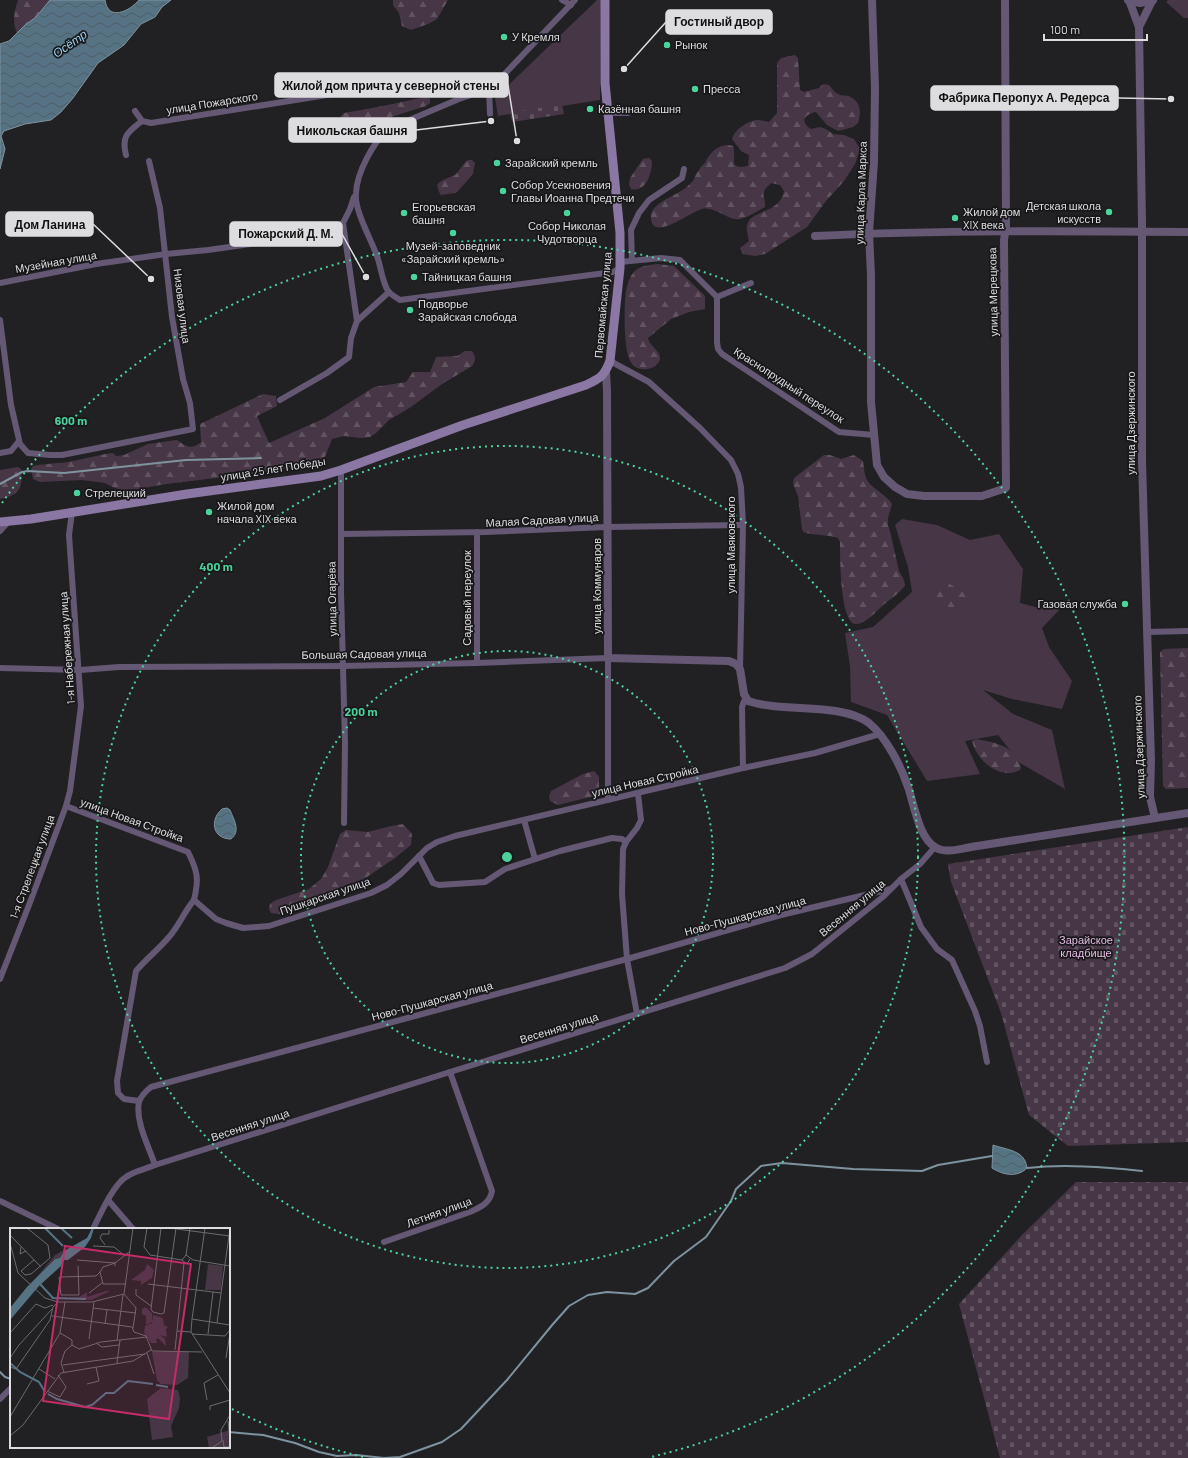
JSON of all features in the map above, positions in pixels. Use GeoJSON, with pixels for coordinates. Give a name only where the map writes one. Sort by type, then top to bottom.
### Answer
{"type":"FeatureCollection","features":[{"type":"Feature","properties":{"kind":"main road","name":"Первомайская улица"},"geometry":{"type":"LineString","coordinates":[[605,0],[605,75],[607,113],[619,212],[620,265],[610,361],[606,372]]}},
{"type":"Feature","properties":{"kind":"main road","name":"улица 25 лет Победы"},"geometry":{"type":"LineString","coordinates":[[4,522],[180,495],[321,476],[463,425],[586,385],[600,379],[606,372]]}},
{"type":"Feature","properties":{"kind":"street"},"geometry":{"type":"LineString","coordinates":[[562,0],[573,2]]}},
{"type":"Feature","properties":{"kind":"street","name":"улица Карла Маркса"},"geometry":{"type":"LineString","coordinates":[[872,0],[875,125],[869,233],[871,275],[871,402],[874,435]]}},
{"type":"Feature","properties":{"kind":"street","name":"улица Мерецкова"},"geometry":{"type":"LineString","coordinates":[[874,435],[877,465],[884,477],[895,487],[907,494],[924,496],[982,496],[1006,488],[1004,240],[1005,0]]}},
{"type":"Feature","properties":{"kind":"street"},"geometry":{"type":"LineString","coordinates":[[1129,0],[1140,3],[1152,1]]}},
{"type":"Feature","properties":{"kind":"street","name":"улица Дзержинского"},"geometry":{"type":"LineString","coordinates":[[1129,0],[1139,27],[1142,232],[1142,461],[1151,760],[1150,797],[1155,818]]}},
{"type":"Feature","properties":{"kind":"street","name":"улица Дзержинского"},"geometry":{"type":"LineString","coordinates":[[1139,27],[1152,1]]}},
{"type":"Feature","properties":{"kind":"street"},"geometry":{"type":"LineString","coordinates":[[280,400],[327,373],[349,357],[351,338],[357,321],[343,223],[350,209],[368,155],[380,136],[388,129],[459,99],[488,89],[496,83],[573,2]]}},
{"type":"Feature","properties":{"kind":"street"},"geometry":{"type":"LineString","coordinates":[[488,89],[490,114]]}},
{"type":"Feature","properties":{"kind":"street","name":"улица Пожарского"},"geometry":{"type":"LineString","coordinates":[[142,121],[151,123],[333,94],[372,92],[448,94],[488,89]]}},
{"type":"Feature","properties":{"kind":"street"},"geometry":{"type":"LineString","coordinates":[[126,155],[124,140],[128,133],[142,121],[135,111]]}},
{"type":"Feature","properties":{"kind":"street"},"geometry":{"type":"LineString","coordinates":[[607,113],[628,113]]}},
{"type":"Feature","properties":{"kind":"street","name":"Низовая улица"},"geometry":{"type":"LineString","coordinates":[[20,443],[28,453],[62,455],[193,429],[190,404],[183,378],[172,317],[160,208],[149,161]]}},
{"type":"Feature","properties":{"kind":"street"},"geometry":{"type":"LineString","coordinates":[[632,260],[631,230],[639,213],[649,200],[682,178],[684,169]]}},
{"type":"Feature","properties":{"kind":"street"},"geometry":{"type":"LineString","coordinates":[[356,192],[356,204],[359,214],[370,237],[389,292],[400,300],[613,272],[620,265],[632,260],[661,258],[680,260],[716,296],[751,283]]}},
{"type":"Feature","properties":{"kind":"street","name":"Музейная улица"},"geometry":{"type":"LineString","coordinates":[[0,283],[96,264],[301,237],[329,231],[343,223]]}},
{"type":"Feature","properties":{"kind":"street"},"geometry":{"type":"LineString","coordinates":[[814,236],[869,233],[1005,231],[1188,232]]}},
{"type":"Feature","properties":{"kind":"street"},"geometry":{"type":"LineString","coordinates":[[357,321],[389,292]]}},
{"type":"Feature","properties":{"kind":"street","name":"Краснопрудный переулок"},"geometry":{"type":"LineString","coordinates":[[716,296],[717,342],[718,349],[722,354],[838,432],[874,435]]}},
{"type":"Feature","properties":{"kind":"street"},"geometry":{"type":"LineString","coordinates":[[0,320],[11,406],[20,443],[11,451],[0,453]]}},
{"type":"Feature","properties":{"kind":"street","name":"улица Маяковского"},"geometry":{"type":"LineString","coordinates":[[610,361],[649,382],[700,428],[731,460],[738,474],[741,487],[743,525],[740,669]]}},
{"type":"Feature","properties":{"kind":"street","name":"улица Коммунаров"},"geometry":{"type":"LineString","coordinates":[[606,372],[608,800]]}},
{"type":"Feature","properties":{"kind":"street","name":"улица Огарёва"},"geometry":{"type":"LineString","coordinates":[[341,470],[341,592],[345,743],[344,823]]}},
{"type":"Feature","properties":{"kind":"street","name":"1-я Набережная улица"},"geometry":{"type":"LineString","coordinates":[[66,806],[70,791],[82,706],[69,535],[72,512]]}},
{"type":"Feature","properties":{"kind":"street"},"geometry":{"type":"LineString","coordinates":[[0,531],[4,522]]}},
{"type":"Feature","properties":{"kind":"street","name":"Малая Садовая улица"},"geometry":{"type":"LineString","coordinates":[[342,534],[743,525]]}},
{"type":"Feature","properties":{"kind":"street","name":"Садовый переулок"},"geometry":{"type":"LineString","coordinates":[[477,532],[477,663]]}},
{"type":"Feature","properties":{"kind":"street"},"geometry":{"type":"LineString","coordinates":[[1147,632],[1188,631]]}},
{"type":"Feature","properties":{"kind":"street","name":"Большая Садовая улица"},"geometry":{"type":"LineString","coordinates":[[0,668],[80,670],[120,667],[343,666],[608,658],[729,661],[736,664],[740,669]]}},
{"type":"Feature","properties":{"kind":"street"},"geometry":{"type":"LineString","coordinates":[[740,669],[744,694],[748,701]]}},
{"type":"Feature","properties":{"kind":"street"},"geometry":{"type":"LineString","coordinates":[[744,768],[742,707],[744,701],[748,701],[777,707],[847,712],[863,719],[880,734],[895,758],[902,772],[928,841],[935,848],[942,850],[1188,814]]}},
{"type":"Feature","properties":{"kind":"street","name":"улица Новая Стройка"},"geometry":{"type":"LineString","coordinates":[[419,856],[427,848],[437,842],[456,836],[744,768],[815,753],[880,734]]}},
{"type":"Feature","properties":{"kind":"street"},"geometry":{"type":"LineString","coordinates":[[637,1014],[627,959],[622,894],[623,849],[640,820],[638,794]]}},
{"type":"Feature","properties":{"kind":"street","name":"улица Новая Стройка"},"geometry":{"type":"LineString","coordinates":[[66,806],[188,852],[196,867],[198,878],[194,900]]}},
{"type":"Feature","properties":{"kind":"street","name":"1-я Стрелецкая улица"},"geometry":{"type":"LineString","coordinates":[[0,979],[30,905],[66,806]]}},
{"type":"Feature","properties":{"kind":"street"},"geometry":{"type":"LineString","coordinates":[[524,820],[535,859]]}},
{"type":"Feature","properties":{"kind":"street"},"geometry":{"type":"LineString","coordinates":[[419,856],[433,883],[485,882],[505,869],[535,859],[612,838],[622,838],[626,842]]}},
{"type":"Feature","properties":{"kind":"street","name":"Весенняя улица"},"geometry":{"type":"LineString","coordinates":[[155,1165],[785,968],[812,954],[891,889],[920,864],[935,848]]}},
{"type":"Feature","properties":{"kind":"street","name":"Пушкарская улица"},"geometry":{"type":"LineString","coordinates":[[194,900],[216,918],[226,923],[243,928],[269,926],[371,893],[387,885],[401,874],[419,856]]}},
{"type":"Feature","properties":{"kind":"street"},"geometry":{"type":"LineString","coordinates":[[901,879],[922,927],[937,949],[952,960],[975,1011],[980,1026],[987,1062]]}},
{"type":"Feature","properties":{"kind":"street","name":"Ново-Пушкарская улица"},"geometry":{"type":"LineString","coordinates":[[139,1102],[142,1095],[151,1087],[627,959],[781,915],[891,889]]}},
{"type":"Feature","properties":{"kind":"street"},"geometry":{"type":"LineString","coordinates":[[94,1228],[108,1200],[119,1184],[126,1177],[155,1165],[139,1120],[139,1102],[124,1099],[118,1093],[117,1081],[136,972],[143,962],[169,937],[186,909],[194,900]]}},
{"type":"Feature","properties":{"kind":"street","name":"Летняя улица"},"geometry":{"type":"LineString","coordinates":[[384,1242],[470,1212],[483,1206],[491,1197],[492,1191],[450,1072]]}},
{"type":"Feature","properties":{"kind":"street"},"geometry":{"type":"LineString","coordinates":[[108,1200],[132,1228]]}},
{"type":"Feature","properties":{"kind":"street"},"geometry":{"type":"LineString","coordinates":[[0,1201],[56,1228]]}},
{"type":"Feature","properties":{"kind":"street"},"geometry":{"type":"LineString","coordinates":[[0,1398],[10,1389]]}},
{"type":"Feature","properties":{"kind":"green space"},"geometry":{"type":"Polygon","coordinates":[[[18,0],[50,0],[36,17],[17,33],[14,24],[14,16],[18,0]]]}},
{"type":"Feature","properties":{"kind":"green space"},"geometry":{"type":"Polygon","coordinates":[[[393,0],[448,0],[437,19],[411,30],[402,26],[399,13],[393,5],[393,0]]]}},
{"type":"Feature","properties":{"kind":"green space"},"geometry":{"type":"Polygon","coordinates":[[[597,0],[601,0],[600,100],[498,116],[495,98],[597,0]]]}},
{"type":"Feature","properties":{"kind":"green space"},"geometry":{"type":"Polygon","coordinates":[[[1168,0],[1188,0],[1188,18],[1184,18],[1166,2],[1168,0]]]}},
{"type":"Feature","properties":{"kind":"green space"},"geometry":{"type":"Polygon","coordinates":[[[795,55],[798,58],[800,90],[804,92],[819,88],[823,84],[829,85],[838,94],[848,96],[855,100],[860,110],[858,123],[853,127],[838,131],[827,125],[816,112],[806,116],[804,121],[805,124],[811,129],[820,127],[833,134],[844,135],[854,139],[859,147],[855,164],[844,181],[826,201],[807,227],[765,254],[755,256],[743,254],[740,248],[749,241],[747,225],[750,220],[754,216],[777,204],[781,199],[784,191],[780,185],[771,183],[764,192],[765,207],[743,218],[735,219],[712,210],[702,209],[664,227],[654,226],[651,213],[654,209],[663,201],[680,192],[690,184],[700,168],[716,149],[724,145],[733,146],[734,164],[739,167],[748,166],[749,155],[741,151],[732,139],[733,136],[741,127],[748,123],[756,120],[769,122],[777,113],[777,63],[781,58],[795,55]]]}},
{"type":"Feature","properties":{"kind":"green space"},"geometry":{"type":"Polygon","coordinates":[[[425,97],[430,98],[430,103],[426,106],[388,118],[359,138],[352,139],[347,135],[340,117],[344,113],[425,97]]]}},
{"type":"Feature","properties":{"kind":"green space"},"geometry":{"type":"Polygon","coordinates":[[[562,104],[564,114],[512,122],[510,113],[562,104]]]}},
{"type":"Feature","properties":{"kind":"green space"},"geometry":{"type":"Polygon","coordinates":[[[649,158],[652,161],[652,166],[647,181],[641,188],[631,189],[629,185],[630,178],[643,159],[649,158]]]}},
{"type":"Feature","properties":{"kind":"green space"},"geometry":{"type":"Polygon","coordinates":[[[468,160],[472,160],[475,163],[473,174],[455,193],[441,195],[437,185],[443,180],[455,175],[468,160]]]}},
{"type":"Feature","properties":{"kind":"green space"},"geometry":{"type":"Polygon","coordinates":[[[658,264],[674,266],[705,296],[705,309],[689,312],[671,319],[648,338],[650,344],[659,353],[660,359],[655,366],[643,369],[635,367],[632,364],[627,350],[625,317],[626,291],[630,278],[637,269],[643,266],[658,264]]]}},
{"type":"Feature","properties":{"kind":"green space"},"geometry":{"type":"Polygon","coordinates":[[[465,351],[472,351],[474,355],[475,360],[472,366],[442,384],[411,407],[389,420],[370,437],[360,438],[344,436],[332,439],[325,457],[316,462],[266,472],[166,484],[127,491],[115,488],[105,483],[82,480],[40,482],[33,479],[31,469],[33,466],[68,462],[113,453],[116,456],[124,455],[148,444],[177,440],[186,446],[192,447],[201,442],[200,424],[263,394],[276,396],[277,406],[257,416],[269,443],[325,418],[374,387],[406,382],[413,372],[430,372],[436,357],[457,356],[465,351]]]}},
{"type":"Feature","properties":{"kind":"green space"},"geometry":{"type":"Polygon","coordinates":[[[824,455],[830,455],[841,459],[854,455],[863,461],[867,480],[892,504],[888,518],[888,525],[899,571],[905,585],[871,617],[858,624],[855,624],[850,620],[846,612],[842,587],[840,542],[838,538],[803,532],[802,529],[798,496],[793,484],[794,478],[824,455]]]}},
{"type":"Feature","properties":{"kind":"green space"},"geometry":{"type":"Polygon","coordinates":[[[18,467],[21,469],[21,482],[18,490],[12,495],[0,499],[0,470],[18,467]]]}},
{"type":"Feature","properties":{"kind":"green space"},"geometry":{"type":"Polygon","coordinates":[[[902,519],[937,525],[970,540],[999,534],[1023,569],[1020,603],[1039,608],[1062,607],[1042,628],[1049,647],[1072,681],[1062,709],[1012,699],[983,690],[1013,714],[1052,730],[1065,789],[1020,763],[998,735],[965,741],[980,774],[927,781],[887,715],[851,702],[850,666],[845,633],[873,627],[912,592],[908,567],[895,525],[902,519]]]}},
{"type":"Feature","properties":{"kind":"green space"},"geometry":{"type":"Polygon","coordinates":[[[937,580],[943,580],[965,593],[970,602],[967,608],[958,611],[943,609],[935,599],[933,592],[933,588],[937,580]]]}},
{"type":"Feature","properties":{"kind":"green space"},"geometry":{"type":"Polygon","coordinates":[[[1188,648],[1188,788],[1166,789],[1163,786],[1160,652],[1164,649],[1188,648]]]}},
{"type":"Feature","properties":{"kind":"green space"},"geometry":{"type":"Polygon","coordinates":[[[976,739],[998,744],[1010,750],[1015,755],[1021,769],[1005,773],[990,767],[984,762],[974,748],[972,741],[976,739]]]}},
{"type":"Feature","properties":{"kind":"green space"},"geometry":{"type":"Polygon","coordinates":[[[594,771],[599,777],[599,790],[594,796],[558,805],[550,801],[549,796],[551,791],[583,774],[594,771]]]}},
{"type":"Feature","properties":{"kind":"green space"},"geometry":{"type":"Polygon","coordinates":[[[403,824],[412,834],[411,845],[395,858],[355,885],[279,914],[271,913],[269,909],[270,904],[276,900],[309,889],[321,879],[328,867],[340,834],[346,830],[368,832],[403,824]]]}},
{"type":"Feature","properties":{"kind":"green space","name":"Зарайское кладбище"},"geometry":{"type":"Polygon","coordinates":[[[1188,827],[1188,1142],[1068,1146],[1029,1115],[1001,1013],[951,882],[948,864],[1188,827]]]}},
{"type":"Feature","properties":{"kind":"green space"},"geometry":{"type":"Polygon","coordinates":[[[1076,1182],[1188,1182],[1188,1458],[1000,1458],[959,1304],[1022,1235],[1076,1182]]]}},
{"type":"Feature","properties":{"kind":"water","name":"Осётр"},"geometry":{"type":"Polygon","coordinates":[[[50,0],[105,0],[110,11],[115,13],[125,11],[139,0],[171,0],[162,7],[155,17],[141,24],[124,45],[98,63],[73,98],[61,112],[51,120],[25,124],[4,131],[1,136],[5,149],[0,169],[0,44],[9,41],[25,25],[36,17],[50,0]]]}},
{"type":"Feature","properties":{"kind":"water"},"geometry":{"type":"Polygon","coordinates":[[[227,808],[230,810],[236,825],[236,832],[231,839],[226,839],[219,835],[214,826],[218,814],[222,809],[227,808]]]}},
{"type":"Feature","properties":{"kind":"water"},"geometry":{"type":"Polygon","coordinates":[[[993,1145],[1019,1154],[1026,1162],[1027,1168],[1019,1173],[1005,1174],[992,1168],[993,1145]]]}},
{"type":"Feature","properties":{"kind":"waterway"},"geometry":{"type":"LineString","coordinates":[[0,484],[22,472],[28,471],[64,473],[186,460],[261,458]]}},
{"type":"Feature","properties":{"kind":"waterway"},"geometry":{"type":"LineString","coordinates":[[230,1432],[263,1435],[337,1456],[356,1455],[384,1458],[400,1457],[442,1442],[461,1429],[507,1380],[569,1306],[588,1295],[607,1292],[635,1294],[648,1288],[674,1261],[706,1237],[731,1201],[736,1189],[761,1166],[782,1163],[853,1169],[922,1171],[938,1165],[992,1156]]}},
{"type":"Feature","properties":{"kind":"waterway"},"geometry":{"type":"LineString","coordinates":[[1027,1168],[1084,1166],[1142,1171]]}},
{"type":"Feature","properties":{"kind":"waterway"},"geometry":{"type":"LineString","coordinates":[[0,1372],[5,1377],[10,1379]]}},
{"type":"Feature","properties":{"kind":"place","name":"У Кремля"},"geometry":{"type":"Point","coordinates":[504,37]}},
{"type":"Feature","properties":{"kind":"place","name":"Рынок"},"geometry":{"type":"Point","coordinates":[667,45]}},
{"type":"Feature","properties":{"kind":"place","name":"Гостиный двор"},"geometry":{"type":"Point","coordinates":[624,69]}},
{"type":"Feature","properties":{"kind":"place","name":"Пресса"},"geometry":{"type":"Point","coordinates":[695,89]}},
{"type":"Feature","properties":{"kind":"place","name":"Фабрика Перопух А. Редерса"},"geometry":{"type":"Point","coordinates":[1171,99]}},
{"type":"Feature","properties":{"kind":"place","name":"Казённая башня"},"geometry":{"type":"Point","coordinates":[590,109]}},
{"type":"Feature","properties":{"kind":"place","name":"Никольская башня"},"geometry":{"type":"Point","coordinates":[491,121]}},
{"type":"Feature","properties":{"kind":"place","name":"Жилой дом причта у северной стены"},"geometry":{"type":"Point","coordinates":[517,141]}},
{"type":"Feature","properties":{"kind":"place","name":"Зарайский кремль"},"geometry":{"type":"Point","coordinates":[497,163]}},
{"type":"Feature","properties":{"kind":"place","name":"Собор Усекновения Главы Иоанна Предтечи"},"geometry":{"type":"Point","coordinates":[503,191]}},
{"type":"Feature","properties":{"kind":"place","name":"Детская школа искусств"},"geometry":{"type":"Point","coordinates":[1109,212]}},
{"type":"Feature","properties":{"kind":"place","name":"Егорьевская башня"},"geometry":{"type":"Point","coordinates":[404,213]}},
{"type":"Feature","properties":{"kind":"place","name":"Собор Николая Чудотворца"},"geometry":{"type":"Point","coordinates":[567,213]}},
{"type":"Feature","properties":{"kind":"place","name":"Жилой дом XIX века"},"geometry":{"type":"Point","coordinates":[955,218]}},
{"type":"Feature","properties":{"kind":"place","name":"Музей-заповедник «Зарайский кремль»"},"geometry":{"type":"Point","coordinates":[453,233]}},
{"type":"Feature","properties":{"kind":"place","name":"Пожарский Д. М."},"geometry":{"type":"Point","coordinates":[366,277]}},
{"type":"Feature","properties":{"kind":"place","name":"Тайницкая башня"},"geometry":{"type":"Point","coordinates":[414,277]}},
{"type":"Feature","properties":{"kind":"place","name":"Дом Ланина"},"geometry":{"type":"Point","coordinates":[151,279]}},
{"type":"Feature","properties":{"kind":"place","name":"Подворье Зарайская слобода"},"geometry":{"type":"Point","coordinates":[410,310]}},
{"type":"Feature","properties":{"kind":"place","name":"Стрелецкий"},"geometry":{"type":"Point","coordinates":[77,493]}},
{"type":"Feature","properties":{"kind":"place","name":"Жилой дом начала XIX века"},"geometry":{"type":"Point","coordinates":[209,512]}},
{"type":"Feature","properties":{"kind":"place","name":"Газовая служба"},"geometry":{"type":"Point","coordinates":[1125,604]}}]}
